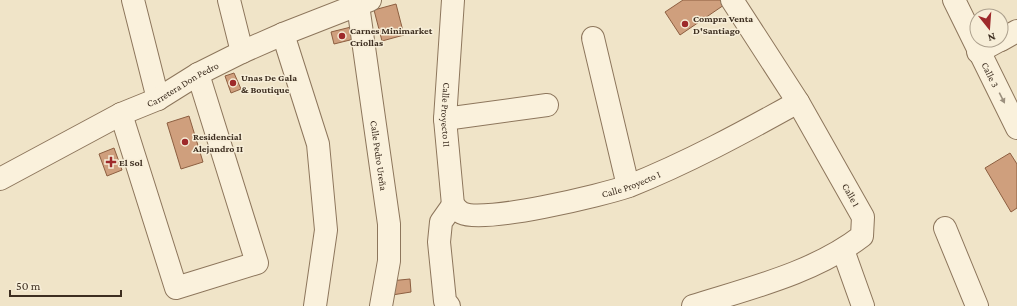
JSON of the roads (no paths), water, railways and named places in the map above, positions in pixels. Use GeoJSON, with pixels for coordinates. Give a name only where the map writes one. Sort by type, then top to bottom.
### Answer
{"type":"FeatureCollection","features":[{"type":"Feature","properties":{"kind":"street"},"geometry":{"type":"LineString","coordinates":[[133,0],[158,99]]}},
{"type":"Feature","properties":{"kind":"street"},"geometry":{"type":"LineString","coordinates":[[229,0],[242,52]]}},
{"type":"Feature","properties":{"kind":"street","name":"Calle Proyecto II"},"geometry":{"type":"LineString","coordinates":[[452,0],[445,120],[452,205]]}},
{"type":"Feature","properties":{"kind":"street","name":"Calle 1"},"geometry":{"type":"LineString","coordinates":[[693,306],[811,266],[844,250],[862,236],[863,217],[798,102],[732,0]]}},
{"type":"Feature","properties":{"kind":"street","name":"Calle 3"},"geometry":{"type":"LineString","coordinates":[[954,0],[978,52],[1017,128]]}},
{"type":"Feature","properties":{"kind":"street","name":"Carretera Don Pedro"},"geometry":{"type":"LineString","coordinates":[[0,179],[121,114],[158,99],[198,74],[242,52],[283,34],[364,3]]}},
{"type":"Feature","properties":{"kind":"street","name":"Calle Pedro Ureña"},"geometry":{"type":"LineString","coordinates":[[364,3],[389,224],[389,261],[381,306]]}},
{"type":"Feature","properties":{"kind":"street"},"geometry":{"type":"LineString","coordinates":[[283,34],[318,144],[326,230],[315,306]]}},
{"type":"Feature","properties":{"kind":"street"},"geometry":{"type":"LineString","coordinates":[[593,38],[628,186]]}},
{"type":"Feature","properties":{"kind":"street"},"geometry":{"type":"LineString","coordinates":[[978,52],[986,48]]}},
{"type":"Feature","properties":{"kind":"street"},"geometry":{"type":"LineString","coordinates":[[121,114],[176,288],[257,263],[198,74]]}},
{"type":"Feature","properties":{"kind":"street","name":"Calle Proyecto I"},"geometry":{"type":"LineString","coordinates":[[452,205],[462,213],[476,216],[522,212],[628,186],[730,140],[798,102]]}},
{"type":"Feature","properties":{"kind":"street"},"geometry":{"type":"LineString","coordinates":[[445,120],[547,105]]}},
{"type":"Feature","properties":{"kind":"street"},"geometry":{"type":"LineString","coordinates":[[449,306],[445,301],[439,242],[441,222],[452,205]]}},
{"type":"Feature","properties":{"kind":"street"},"geometry":{"type":"LineString","coordinates":[[944,228],[977,306]]}},
{"type":"Feature","properties":{"kind":"street"},"geometry":{"type":"LineString","coordinates":[[844,250],[863,306]]}},
{"type":"Feature","properties":{"kind":"place","name":"Compra Venta D'Santiago"},"geometry":{"type":"Point","coordinates":[685,24]}},
{"type":"Feature","properties":{"kind":"place","name":"Carnes Minimarket Criollas"},"geometry":{"type":"Point","coordinates":[342,36]}},
{"type":"Feature","properties":{"kind":"place","name":"Unas De Gala & Boutique"},"geometry":{"type":"Point","coordinates":[233,83]}},
{"type":"Feature","properties":{"kind":"place","name":"Residencial Alejandro II"},"geometry":{"type":"Point","coordinates":[185,142]}},
{"type":"Feature","properties":{"kind":"place","name":"El Sol"},"geometry":{"type":"Point","coordinates":[111,162]}}]}
